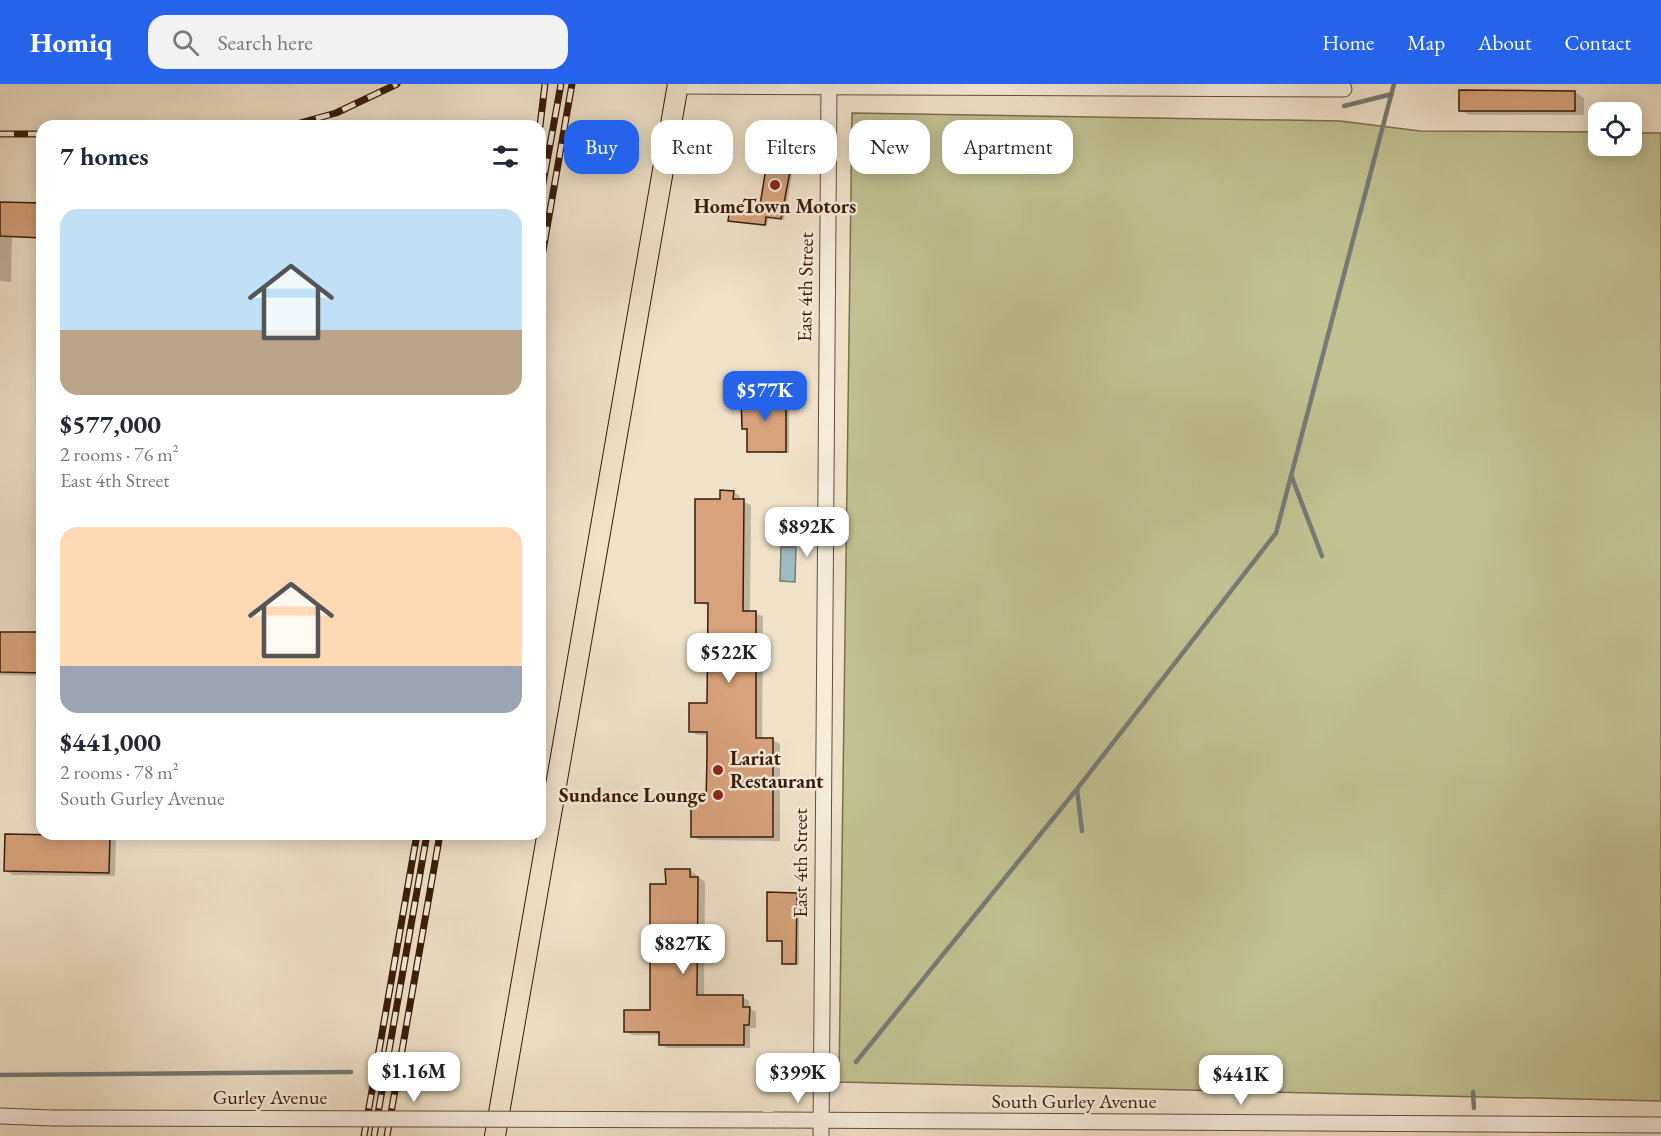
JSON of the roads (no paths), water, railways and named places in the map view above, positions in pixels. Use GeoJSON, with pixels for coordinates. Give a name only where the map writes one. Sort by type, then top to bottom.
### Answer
{"type":"FeatureCollection","features":[{"type":"Feature","properties":{"kind":"main road"},"geometry":{"type":"LineString","coordinates":[[495,1136],[678,85]]}},
{"type":"Feature","properties":{"kind":"street"},"geometry":{"type":"LineString","coordinates":[[678,85],[1344,89]]}},
{"type":"Feature","properties":{"kind":"street","name":"East 4th Street"},"geometry":{"type":"LineString","coordinates":[[820,1128],[829,87]]}},
{"type":"Feature","properties":{"kind":"street","name":"Gurley Avenue"},"geometry":{"type":"LineString","coordinates":[[0,1116],[775,1120]]}},
{"type":"Feature","properties":{"kind":"street","name":"South Gurley Avenue"},"geometry":{"type":"LineString","coordinates":[[775,1120],[820,1128],[1602,1130],[1661,1125]]}},
{"type":"Feature","properties":{"kind":"water"},"geometry":{"type":"Polygon","coordinates":[[[781,547],[796,547],[795,582],[780,581],[781,547]]]}},
{"type":"Feature","properties":{"kind":"waterway"},"geometry":{"type":"LineString","coordinates":[[856,1062],[1077,789],[1276,533],[1394,84]]}},
{"type":"Feature","properties":{"kind":"waterway"},"geometry":{"type":"LineString","coordinates":[[1344,106],[1392,94]]}},
{"type":"Feature","properties":{"kind":"waterway"},"geometry":{"type":"LineString","coordinates":[[1291,475],[1322,556]]}},
{"type":"Feature","properties":{"kind":"waterway"},"geometry":{"type":"LineString","coordinates":[[1077,789],[1082,831]]}},
{"type":"Feature","properties":{"kind":"waterway"},"geometry":{"type":"LineString","coordinates":[[0,1075],[351,1072]]}},
{"type":"Feature","properties":{"kind":"waterway"},"geometry":{"type":"LineString","coordinates":[[1473,1092],[1474,1108]]}},
{"type":"Feature","properties":{"kind":"railway"},"geometry":{"type":"LineString","coordinates":[[311,120],[336,113],[397,84]]}},
{"type":"Feature","properties":{"kind":"railway"},"geometry":{"type":"LineString","coordinates":[[541,120],[545,84]]}},
{"type":"Feature","properties":{"kind":"railway"},"geometry":{"type":"LineString","coordinates":[[546,167],[561,84]]}},
{"type":"Feature","properties":{"kind":"railway"},"geometry":{"type":"LineString","coordinates":[[546,234],[572,84]]}},
{"type":"Feature","properties":{"kind":"railway"},"geometry":{"type":"LineString","coordinates":[[0,134],[36,134]]}},
{"type":"Feature","properties":{"kind":"railway"},"geometry":{"type":"LineString","coordinates":[[364,1136],[416,840]]}},
{"type":"Feature","properties":{"kind":"railway"},"geometry":{"type":"LineString","coordinates":[[374,1136],[426,840]]}},
{"type":"Feature","properties":{"kind":"railway"},"geometry":{"type":"LineString","coordinates":[[387,1136],[439,840]]}},
{"type":"Feature","properties":{"kind":"place","name":"HomeTown Motors"},"geometry":{"type":"Point","coordinates":[775,185]}},
{"type":"Feature","properties":{"kind":"place","name":"Lariat Restaurant"},"geometry":{"type":"Point","coordinates":[718,770]}},
{"type":"Feature","properties":{"kind":"place","name":"Sundance Lounge"},"geometry":{"type":"Point","coordinates":[718,795]}}]}
